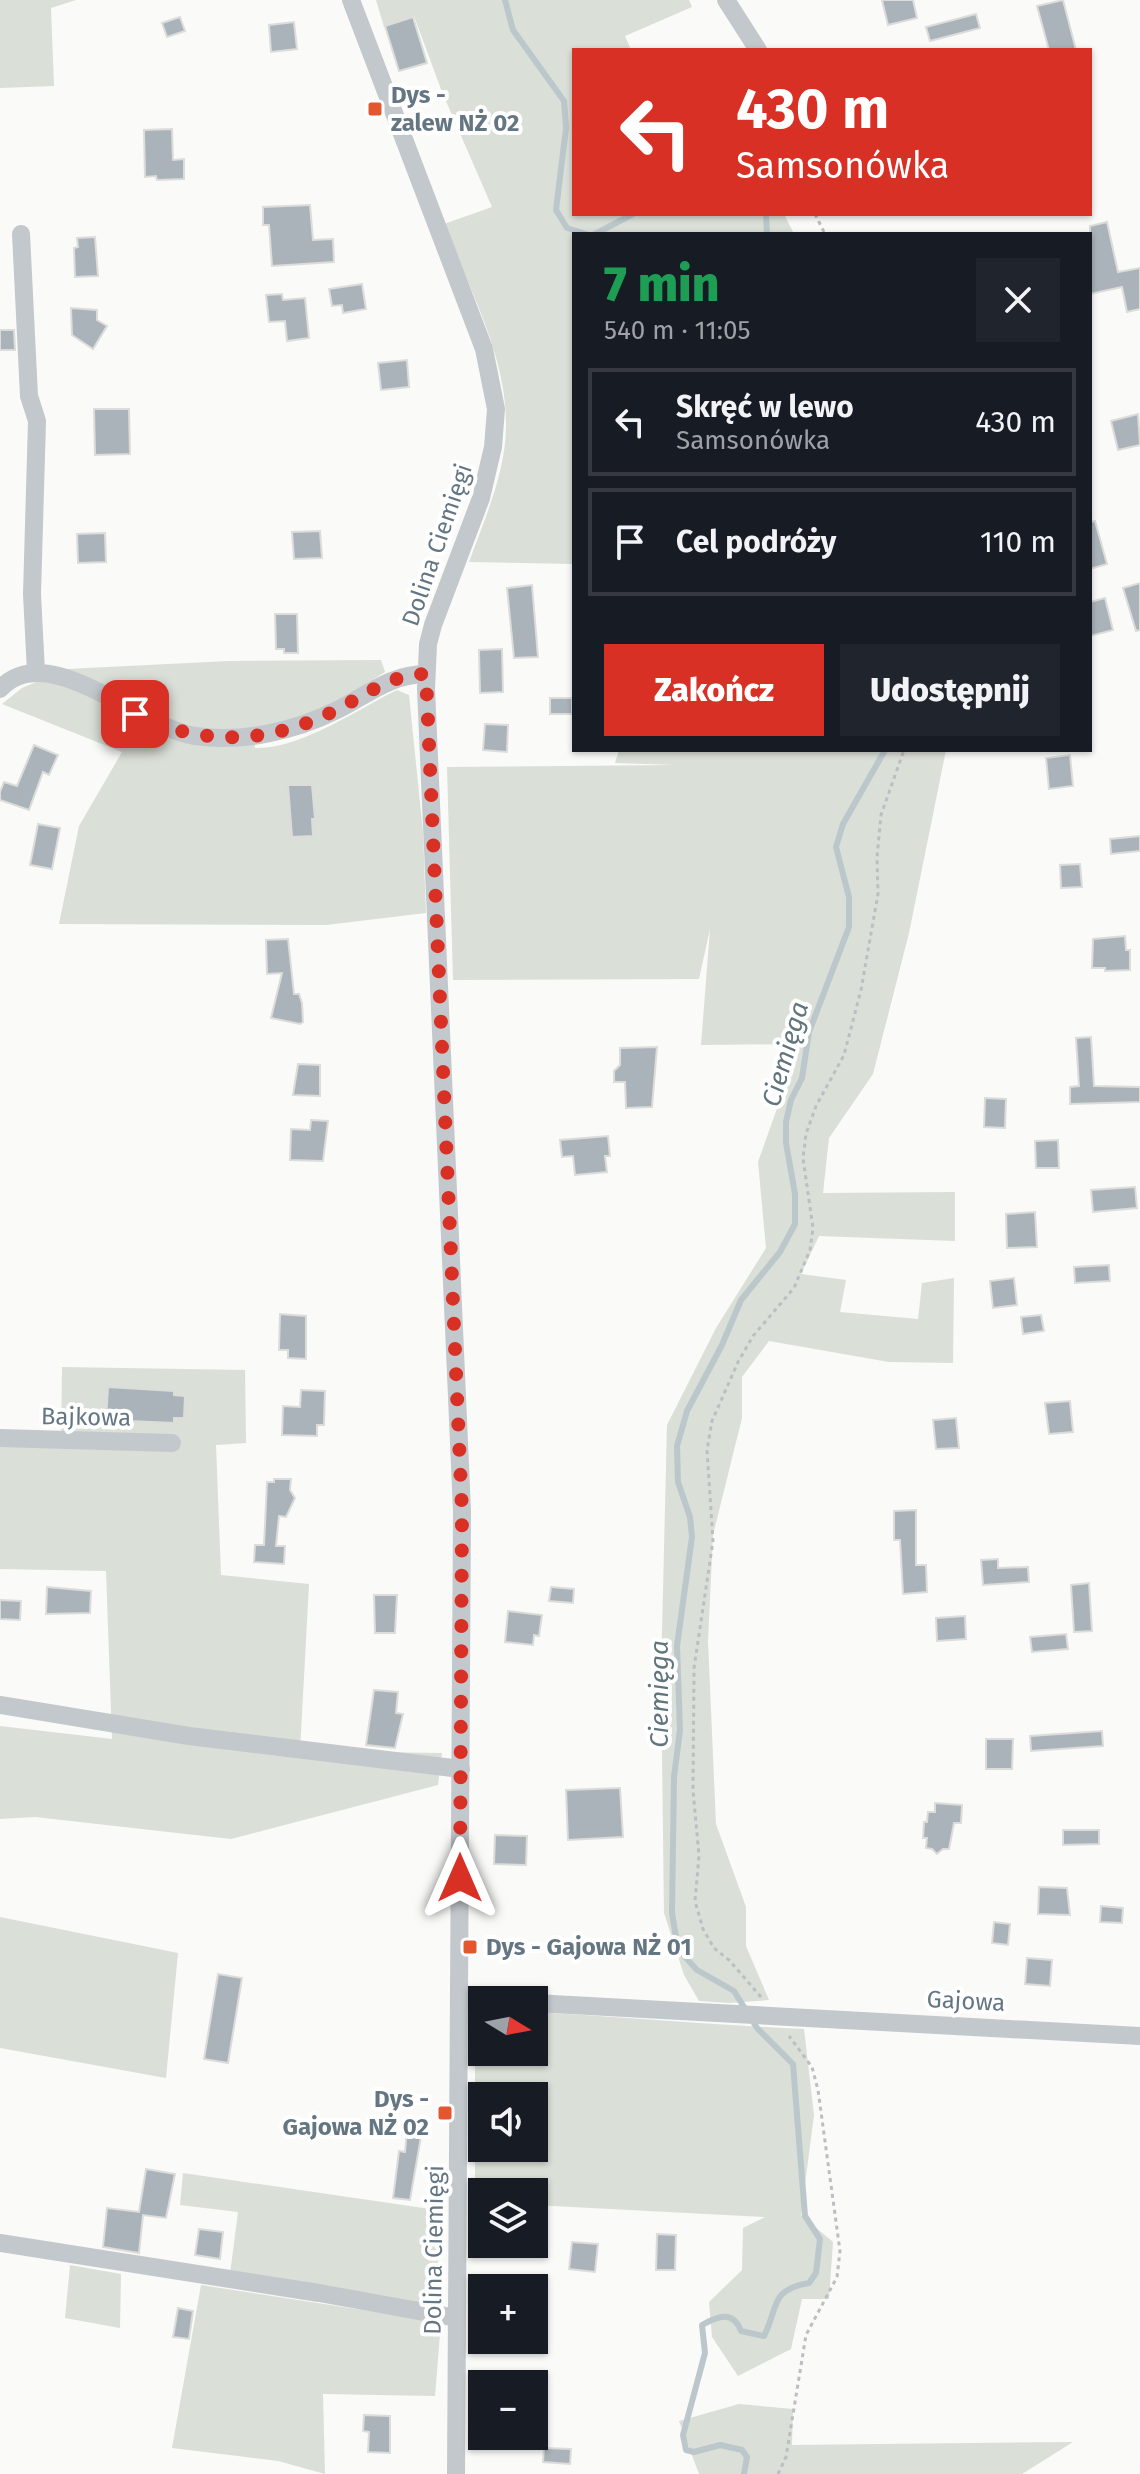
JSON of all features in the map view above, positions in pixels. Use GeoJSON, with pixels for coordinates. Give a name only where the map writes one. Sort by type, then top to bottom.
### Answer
{"type":"FeatureCollection","features":[{"type":"Feature","properties":{"kind":"street","name":"Dolina Ciemięgi"},"geometry":{"type":"LineString","coordinates":[[351,0],[484,349],[495,400],[495,434],[486,481],[433,625],[426,674],[462,1511],[459,2000],[453,2176],[457,2318],[456,2474]]}},
{"type":"Feature","properties":{"kind":"street"},"geometry":{"type":"LineString","coordinates":[[726,0],[757,48]]}},
{"type":"Feature","properties":{"kind":"street"},"geometry":{"type":"LineString","coordinates":[[21,234],[29,396],[37,421],[32,594],[36,672]]}},
{"type":"Feature","properties":{"kind":"street"},"geometry":{"type":"LineString","coordinates":[[0,689],[17,676],[36,672],[64,677],[160,725],[207,737],[288,729],[328,714],[397,677],[426,674]]}},
{"type":"Feature","properties":{"kind":"street","name":"Bajkowa"},"geometry":{"type":"LineString","coordinates":[[0,1438],[172,1443]]}},
{"type":"Feature","properties":{"kind":"street"},"geometry":{"type":"LineString","coordinates":[[0,1705],[189,1736],[461,1769]]}},
{"type":"Feature","properties":{"kind":"street"},"geometry":{"type":"LineString","coordinates":[[459,2000],[468,2000]]}},
{"type":"Feature","properties":{"kind":"street","name":"Gajowa"},"geometry":{"type":"LineString","coordinates":[[548,2004],[1140,2036]]}},
{"type":"Feature","properties":{"kind":"street"},"geometry":{"type":"LineString","coordinates":[[0,2243],[457,2318]]}},
{"type":"Feature","properties":{"kind":"path"},"geometry":{"type":"LineString","coordinates":[[763,2000],[729,1960],[714,1948],[703,1929],[695,1901],[699,1856],[693,1790],[694,1668],[713,1541],[707,1450],[712,1421],[734,1370],[753,1336],[794,1288],[810,1250],[813,1228],[803,1158],[806,1134],[816,1106],[844,1055],[861,990],[878,894],[881,815],[903,752]]}},
{"type":"Feature","properties":{"kind":"path"},"geometry":{"type":"LineString","coordinates":[[778,2474],[786,2457],[806,2335],[837,2277],[840,2251],[818,2090],[812,2067],[789,2037]]}},
{"type":"Feature","properties":{"kind":"shaded area"},"geometry":{"type":"Polygon","coordinates":[[[0,0],[76,0],[51,8],[54,86],[0,88],[0,0]]]}},
{"type":"Feature","properties":{"kind":"shaded area"},"geometry":{"type":"Polygon","coordinates":[[[376,0],[689,0],[692,7],[625,36],[630,48],[572,48],[572,216],[785,216],[793,232],[572,232],[572,564],[469,562],[494,495],[502,460],[505,399],[484,322],[444,224],[492,207],[442,92],[414,16],[384,27],[376,0]]]}},
{"type":"Feature","properties":{"kind":"shaded area"},"geometry":{"type":"Polygon","coordinates":[[[381,660],[385,672],[339,700],[289,721],[254,727],[255,748],[272,747],[309,736],[397,690],[409,695],[423,832],[426,913],[326,925],[59,924],[79,826],[122,752],[2,704],[22,688],[67,669],[229,661],[381,660]]]}},
{"type":"Feature","properties":{"kind":"shaded area"},"geometry":{"type":"Polygon","coordinates":[[[618,752],[946,752],[909,933],[873,1074],[829,1138],[823,1193],[955,1192],[955,1241],[819,1236],[801,1274],[846,1280],[840,1312],[918,1319],[922,1283],[954,1278],[953,1363],[889,1362],[769,1341],[742,1377],[742,1418],[713,1535],[708,1641],[716,1824],[746,1907],[746,1946],[769,2000],[729,2003],[699,2001],[684,1975],[664,1913],[661,1674],[667,1425],[716,1328],[766,1248],[758,1162],[800,1044],[701,1045],[710,929],[699,979],[453,980],[447,767],[676,765],[615,763],[618,752]]]}},
{"type":"Feature","properties":{"kind":"shaded area"},"geometry":{"type":"Polygon","coordinates":[[[62,1367],[245,1370],[246,1443],[216,1445],[221,1575],[309,1584],[300,1751],[442,1753],[438,1785],[231,1839],[35,1817],[0,1819],[0,1726],[112,1739],[106,1571],[0,1569],[0,1444],[61,1445],[62,1367]]]}},
{"type":"Feature","properties":{"kind":"shaded area"},"geometry":{"type":"Polygon","coordinates":[[[0,1917],[178,1953],[166,2078],[0,2048],[0,1917]]]}},
{"type":"Feature","properties":{"kind":"shaded area"},"geometry":{"type":"Polygon","coordinates":[[[548,2013],[804,2029],[814,2115],[801,2215],[833,2242],[829,2299],[802,2299],[791,2349],[738,2376],[712,2337],[709,2302],[742,2270],[743,2228],[765,2217],[548,2206],[548,2178],[475,2178],[475,2162],[548,2162],[548,2082],[475,2082],[475,2066],[548,2066],[548,2013]]]}},
{"type":"Feature","properties":{"kind":"shaded area"},"geometry":{"type":"Polygon","coordinates":[[[183,2173],[437,2210],[439,2307],[230,2274],[238,2212],[180,2205],[183,2173]]]}},
{"type":"Feature","properties":{"kind":"shaded area"},"geometry":{"type":"Polygon","coordinates":[[[70,2265],[121,2274],[120,2328],[65,2318],[70,2265]]]}},
{"type":"Feature","properties":{"kind":"shaded area"},"geometry":{"type":"Polygon","coordinates":[[[201,2285],[441,2322],[435,2396],[323,2394],[325,2474],[278,2461],[172,2448],[201,2285]]]}},
{"type":"Feature","properties":{"kind":"shaded area"},"geometry":{"type":"Polygon","coordinates":[[[739,2404],[793,2409],[792,2445],[1073,2442],[1022,2474],[699,2474],[679,2421],[739,2404]]]}},
{"type":"Feature","properties":{"kind":"building"},"geometry":{"type":"Polygon","coordinates":[[[882,0],[913,0],[917,18],[888,25],[882,0]]]}},
{"type":"Feature","properties":{"kind":"building"},"geometry":{"type":"Polygon","coordinates":[[[1063,0],[1075,48],[1048,48],[1037,6],[1063,0]]]}},
{"type":"Feature","properties":{"kind":"building"},"geometry":{"type":"Polygon","coordinates":[[[976,14],[980,28],[930,41],[926,27],[976,14]]]}},
{"type":"Feature","properties":{"kind":"building"},"geometry":{"type":"Polygon","coordinates":[[[180,17],[185,31],[167,37],[162,23],[180,17]]]}},
{"type":"Feature","properties":{"kind":"building"},"geometry":{"type":"Polygon","coordinates":[[[413,17],[427,63],[399,71],[385,26],[413,17]]]}},
{"type":"Feature","properties":{"kind":"building"},"geometry":{"type":"Polygon","coordinates":[[[294,22],[297,49],[271,52],[269,25],[294,22]]]}},
{"type":"Feature","properties":{"kind":"building"},"geometry":{"type":"Polygon","coordinates":[[[172,129],[173,160],[184,159],[184,179],[145,177],[144,130],[172,129]]]}},
{"type":"Feature","properties":{"kind":"building"},"geometry":{"type":"Polygon","coordinates":[[[310,205],[313,240],[333,239],[334,262],[272,266],[269,225],[263,225],[263,207],[310,205]]]}},
{"type":"Feature","properties":{"kind":"building"},"geometry":{"type":"Polygon","coordinates":[[[1107,222],[1118,272],[1140,268],[1140,309],[1127,312],[1122,287],[1092,294],[1090,226],[1107,222]]]}},
{"type":"Feature","properties":{"kind":"building"},"geometry":{"type":"Polygon","coordinates":[[[95,237],[98,276],[75,277],[74,248],[78,247],[77,238],[95,237]]]}},
{"type":"Feature","properties":{"kind":"building"},"geometry":{"type":"Polygon","coordinates":[[[362,284],[366,309],[343,313],[342,305],[332,306],[329,289],[362,284]]]}},
{"type":"Feature","properties":{"kind":"building"},"geometry":{"type":"Polygon","coordinates":[[[282,294],[283,300],[305,298],[309,338],[287,341],[285,321],[269,322],[266,295],[282,294]]]}},
{"type":"Feature","properties":{"kind":"building"},"geometry":{"type":"Polygon","coordinates":[[[71,308],[97,310],[97,320],[107,326],[93,349],[72,335],[71,308]]]}},
{"type":"Feature","properties":{"kind":"building"},"geometry":{"type":"Polygon","coordinates":[[[0,330],[14,330],[15,350],[0,350],[0,330]]]}},
{"type":"Feature","properties":{"kind":"building"},"geometry":{"type":"Polygon","coordinates":[[[407,360],[409,387],[381,390],[378,363],[407,360]]]}},
{"type":"Feature","properties":{"kind":"building"},"geometry":{"type":"Polygon","coordinates":[[[94,409],[129,409],[130,454],[95,455],[94,409]]]}},
{"type":"Feature","properties":{"kind":"building"},"geometry":{"type":"Polygon","coordinates":[[[1138,414],[1140,445],[1118,450],[1111,421],[1138,414]]]}},
{"type":"Feature","properties":{"kind":"building"},"geometry":{"type":"Polygon","coordinates":[[[1095,521],[1107,564],[1092,568],[1092,522],[1095,521]]]}},
{"type":"Feature","properties":{"kind":"building"},"geometry":{"type":"Polygon","coordinates":[[[320,531],[322,558],[294,559],[292,532],[320,531]]]}},
{"type":"Feature","properties":{"kind":"building"},"geometry":{"type":"Polygon","coordinates":[[[105,533],[106,562],[78,563],[77,534],[105,533]]]}},
{"type":"Feature","properties":{"kind":"building"},"geometry":{"type":"Polygon","coordinates":[[[1140,583],[1140,630],[1136,631],[1123,588],[1140,583]]]}},
{"type":"Feature","properties":{"kind":"building"},"geometry":{"type":"Polygon","coordinates":[[[532,585],[538,657],[514,658],[507,588],[532,585]]]}},
{"type":"Feature","properties":{"kind":"building"},"geometry":{"type":"Polygon","coordinates":[[[1105,598],[1113,630],[1092,635],[1092,601],[1105,598]]]}},
{"type":"Feature","properties":{"kind":"building"},"geometry":{"type":"Polygon","coordinates":[[[275,614],[297,614],[298,653],[284,653],[284,649],[276,649],[275,614]]]}},
{"type":"Feature","properties":{"kind":"building"},"geometry":{"type":"Polygon","coordinates":[[[502,649],[503,692],[480,693],[479,650],[502,649]]]}},
{"type":"Feature","properties":{"kind":"building"},"geometry":{"type":"Polygon","coordinates":[[[550,698],[572,698],[572,714],[550,714],[550,698]]]}},
{"type":"Feature","properties":{"kind":"building"},"geometry":{"type":"Polygon","coordinates":[[[485,724],[508,725],[507,752],[483,750],[485,724]]]}},
{"type":"Feature","properties":{"kind":"building"},"geometry":{"type":"Polygon","coordinates":[[[34,745],[58,755],[49,775],[43,772],[29,810],[0,800],[0,792],[4,782],[17,786],[34,745]]]}},
{"type":"Feature","properties":{"kind":"building"},"geometry":{"type":"Polygon","coordinates":[[[1070,755],[1073,786],[1049,789],[1046,758],[1070,755]]]}},
{"type":"Feature","properties":{"kind":"building"},"geometry":{"type":"Polygon","coordinates":[[[288,785],[312,785],[313,836],[292,837],[288,785]]]}},
{"type":"Feature","properties":{"kind":"building"},"geometry":{"type":"Polygon","coordinates":[[[38,824],[60,828],[52,869],[30,865],[38,824]]]}},
{"type":"Feature","properties":{"kind":"building"},"geometry":{"type":"Polygon","coordinates":[[[1140,836],[1140,851],[1111,854],[1110,839],[1140,836]]]}},
{"type":"Feature","properties":{"kind":"building"},"geometry":{"type":"Polygon","coordinates":[[[1080,864],[1082,887],[1061,888],[1060,865],[1080,864]]]}},
{"type":"Feature","properties":{"kind":"building"},"geometry":{"type":"Polygon","coordinates":[[[1125,936],[1126,950],[1130,950],[1130,970],[1092,968],[1093,939],[1125,936]]]}},
{"type":"Feature","properties":{"kind":"building"},"geometry":{"type":"Polygon","coordinates":[[[288,939],[294,994],[299,994],[302,1003],[303,1022],[300,1024],[271,1018],[282,973],[267,974],[266,940],[288,939]]]}},
{"type":"Feature","properties":{"kind":"building"},"geometry":{"type":"Polygon","coordinates":[[[1091,1037],[1094,1086],[1140,1087],[1140,1102],[1070,1104],[1070,1087],[1079,1086],[1076,1038],[1091,1037]]]}},
{"type":"Feature","properties":{"kind":"building"},"geometry":{"type":"Polygon","coordinates":[[[657,1047],[652,1107],[626,1108],[625,1082],[614,1082],[614,1071],[620,1065],[620,1048],[657,1047]]]}},
{"type":"Feature","properties":{"kind":"building"},"geometry":{"type":"Polygon","coordinates":[[[298,1064],[320,1065],[320,1096],[293,1095],[298,1064]]]}},
{"type":"Feature","properties":{"kind":"building"},"geometry":{"type":"Polygon","coordinates":[[[985,1098],[1006,1099],[1005,1128],[984,1127],[985,1098]]]}},
{"type":"Feature","properties":{"kind":"building"},"geometry":{"type":"Polygon","coordinates":[[[311,1120],[328,1121],[323,1161],[290,1160],[291,1129],[310,1130],[311,1120]]]}},
{"type":"Feature","properties":{"kind":"building"},"geometry":{"type":"Polygon","coordinates":[[[608,1136],[610,1156],[605,1156],[607,1172],[575,1175],[573,1156],[562,1157],[560,1140],[608,1136]]]}},
{"type":"Feature","properties":{"kind":"building"},"geometry":{"type":"Polygon","coordinates":[[[1058,1140],[1059,1168],[1036,1168],[1035,1141],[1058,1140]]]}},
{"type":"Feature","properties":{"kind":"building"},"geometry":{"type":"Polygon","coordinates":[[[1135,1187],[1137,1208],[1093,1212],[1091,1190],[1135,1187]]]}},
{"type":"Feature","properties":{"kind":"building"},"geometry":{"type":"Polygon","coordinates":[[[1035,1212],[1037,1247],[1007,1248],[1006,1214],[1035,1212]]]}},
{"type":"Feature","properties":{"kind":"building"},"geometry":{"type":"Polygon","coordinates":[[[1109,1265],[1110,1281],[1075,1283],[1074,1267],[1109,1265]]]}},
{"type":"Feature","properties":{"kind":"building"},"geometry":{"type":"Polygon","coordinates":[[[1014,1278],[1017,1305],[993,1308],[990,1281],[1014,1278]]]}},
{"type":"Feature","properties":{"kind":"building"},"geometry":{"type":"Polygon","coordinates":[[[280,1314],[306,1316],[306,1359],[288,1358],[288,1350],[279,1350],[280,1314]]]}},
{"type":"Feature","properties":{"kind":"building"},"geometry":{"type":"Polygon","coordinates":[[[1041,1315],[1044,1331],[1023,1334],[1021,1317],[1041,1315]]]}},
{"type":"Feature","properties":{"kind":"building"},"geometry":{"type":"Polygon","coordinates":[[[108,1387],[174,1391],[174,1395],[185,1396],[184,1418],[174,1418],[174,1423],[106,1420],[108,1387]]]}},
{"type":"Feature","properties":{"kind":"building"},"geometry":{"type":"Polygon","coordinates":[[[301,1390],[325,1391],[324,1425],[317,1425],[317,1436],[282,1435],[283,1406],[300,1407],[301,1390]]]}},
{"type":"Feature","properties":{"kind":"building"},"geometry":{"type":"Polygon","coordinates":[[[1070,1401],[1073,1432],[1049,1434],[1045,1403],[1070,1401]]]}},
{"type":"Feature","properties":{"kind":"building"},"geometry":{"type":"Polygon","coordinates":[[[956,1418],[959,1448],[936,1449],[933,1420],[956,1418]]]}},
{"type":"Feature","properties":{"kind":"building"},"geometry":{"type":"Polygon","coordinates":[[[274,1479],[291,1479],[290,1490],[295,1498],[286,1517],[279,1516],[276,1546],[285,1546],[284,1564],[254,1562],[255,1545],[264,1545],[267,1482],[274,1482],[274,1479]]]}},
{"type":"Feature","properties":{"kind":"building"},"geometry":{"type":"Polygon","coordinates":[[[916,1510],[916,1565],[926,1565],[927,1592],[903,1594],[900,1540],[894,1540],[894,1511],[916,1510]]]}},
{"type":"Feature","properties":{"kind":"building"},"geometry":{"type":"Polygon","coordinates":[[[998,1559],[998,1568],[1028,1567],[1029,1582],[983,1585],[981,1560],[998,1559]]]}},
{"type":"Feature","properties":{"kind":"building"},"geometry":{"type":"Polygon","coordinates":[[[1089,1583],[1092,1631],[1074,1632],[1071,1585],[1089,1583]]]}},
{"type":"Feature","properties":{"kind":"building"},"geometry":{"type":"Polygon","coordinates":[[[47,1587],[91,1591],[90,1613],[46,1614],[47,1587]]]}},
{"type":"Feature","properties":{"kind":"building"},"geometry":{"type":"Polygon","coordinates":[[[551,1587],[574,1589],[573,1603],[549,1601],[551,1587]]]}},
{"type":"Feature","properties":{"kind":"building"},"geometry":{"type":"Polygon","coordinates":[[[374,1595],[397,1595],[395,1633],[375,1633],[374,1595]]]}},
{"type":"Feature","properties":{"kind":"building"},"geometry":{"type":"Polygon","coordinates":[[[0,1600],[21,1601],[20,1620],[0,1619],[0,1600]]]}},
{"type":"Feature","properties":{"kind":"building"},"geometry":{"type":"Polygon","coordinates":[[[508,1611],[542,1615],[539,1636],[534,1635],[533,1645],[505,1642],[508,1611]]]}},
{"type":"Feature","properties":{"kind":"building"},"geometry":{"type":"Polygon","coordinates":[[[965,1616],[966,1639],[937,1641],[936,1618],[965,1616]]]}},
{"type":"Feature","properties":{"kind":"building"},"geometry":{"type":"Polygon","coordinates":[[[1066,1634],[1068,1649],[1032,1652],[1030,1637],[1066,1634]]]}},
{"type":"Feature","properties":{"kind":"building"},"geometry":{"type":"Polygon","coordinates":[[[374,1690],[398,1692],[396,1713],[403,1714],[395,1748],[366,1745],[374,1690]]]}},
{"type":"Feature","properties":{"kind":"building"},"geometry":{"type":"Polygon","coordinates":[[[1102,1731],[1103,1746],[1031,1751],[1030,1736],[1102,1731]]]}},
{"type":"Feature","properties":{"kind":"building"},"geometry":{"type":"Polygon","coordinates":[[[986,1739],[1013,1739],[1012,1769],[986,1769],[986,1739]]]}},
{"type":"Feature","properties":{"kind":"building"},"geometry":{"type":"Polygon","coordinates":[[[620,1788],[623,1837],[568,1840],[566,1790],[620,1788]]]}},
{"type":"Feature","properties":{"kind":"building"},"geometry":{"type":"Polygon","coordinates":[[[935,1803],[962,1805],[961,1823],[954,1823],[949,1849],[937,1854],[926,1848],[927,1838],[923,1838],[924,1822],[927,1822],[928,1812],[935,1812],[935,1803]]]}},
{"type":"Feature","properties":{"kind":"building"},"geometry":{"type":"Polygon","coordinates":[[[1063,1830],[1099,1830],[1099,1844],[1063,1845],[1063,1830]]]}},
{"type":"Feature","properties":{"kind":"building"},"geometry":{"type":"Polygon","coordinates":[[[495,1835],[527,1836],[526,1865],[494,1864],[495,1835]]]}},
{"type":"Feature","properties":{"kind":"building"},"geometry":{"type":"Polygon","coordinates":[[[1039,1887],[1067,1888],[1070,1915],[1038,1914],[1039,1887]]]}},
{"type":"Feature","properties":{"kind":"building"},"geometry":{"type":"Polygon","coordinates":[[[1101,1906],[1123,1908],[1122,1923],[1100,1922],[1101,1906]]]}},
{"type":"Feature","properties":{"kind":"building"},"geometry":{"type":"Polygon","coordinates":[[[994,1922],[1010,1924],[1008,1945],[992,1943],[994,1922]]]}},
{"type":"Feature","properties":{"kind":"building"},"geometry":{"type":"Polygon","coordinates":[[[1027,1958],[1052,1960],[1050,1986],[1025,1984],[1027,1958]]]}},
{"type":"Feature","properties":{"kind":"building"},"geometry":{"type":"Polygon","coordinates":[[[218,1974],[242,1978],[228,2063],[204,2059],[218,1974]]]}},
{"type":"Feature","properties":{"kind":"building"},"geometry":{"type":"Polygon","coordinates":[[[407,2130],[422,2131],[410,2200],[393,2198],[399,2151],[405,2152],[407,2130]]]}},
{"type":"Feature","properties":{"kind":"building"},"geometry":{"type":"Polygon","coordinates":[[[146,2169],[175,2174],[166,2218],[143,2215],[139,2253],[103,2247],[107,2208],[139,2212],[146,2169]]]}},
{"type":"Feature","properties":{"kind":"building"},"geometry":{"type":"Polygon","coordinates":[[[199,2229],[223,2232],[220,2259],[195,2255],[199,2229]]]}},
{"type":"Feature","properties":{"kind":"building"},"geometry":{"type":"Polygon","coordinates":[[[657,2234],[676,2235],[675,2270],[656,2270],[657,2234]]]}},
{"type":"Feature","properties":{"kind":"building"},"geometry":{"type":"Polygon","coordinates":[[[572,2242],[598,2244],[595,2272],[569,2269],[572,2242]]]}},
{"type":"Feature","properties":{"kind":"building"},"geometry":{"type":"Polygon","coordinates":[[[178,2308],[193,2311],[189,2339],[173,2337],[178,2308]]]}},
{"type":"Feature","properties":{"kind":"building"},"geometry":{"type":"Polygon","coordinates":[[[364,2415],[390,2416],[390,2453],[368,2452],[369,2432],[363,2431],[364,2415]]]}},
{"type":"Feature","properties":{"kind":"building"},"geometry":{"type":"Polygon","coordinates":[[[571,2449],[570,2464],[543,2462],[544,2450],[571,2449]]]}},
{"type":"Feature","properties":{"kind":"waterway","name":"Ciemięga"},"geometry":{"type":"LineString","coordinates":[[505,0],[513,30],[564,101],[566,128],[556,210],[567,228],[580,232]]}},
{"type":"Feature","properties":{"kind":"waterway","name":"Ciemięga"},"geometry":{"type":"LineString","coordinates":[[599,232],[629,216]]}},
{"type":"Feature","properties":{"kind":"waterway","name":"Ciemięga"},"geometry":{"type":"LineString","coordinates":[[766,216],[767,232]]}},
{"type":"Feature","properties":{"kind":"waterway","name":"Ciemięga"},"geometry":{"type":"LineString","coordinates":[[744,2474],[747,2457],[742,2450],[720,2445],[694,2452],[686,2450],[683,2435],[705,2353],[702,2325],[724,2317],[734,2320],[741,2331],[764,2336],[781,2295],[809,2283],[816,2273],[820,2239],[805,2216],[793,2064],[757,2028],[734,1991],[697,1970],[685,1957],[676,1937],[672,1913],[674,1777],[680,1730],[677,1646],[692,1537],[690,1517],[678,1482],[677,1446],[687,1411],[722,1345],[741,1300],[780,1252],[795,1224],[795,1194],[786,1143],[786,1122],[791,1100],[802,1078],[809,1032],[849,927],[849,897],[836,847],[843,824],[884,752]]}},
{"type":"Feature","properties":{"kind":"place","name":"Dys - zalew NŻ 02"},"geometry":{"type":"Point","coordinates":[375,109]}},
{"type":"Feature","properties":{"kind":"place","name":"Dys - Gajowa NŻ 01"},"geometry":{"type":"Point","coordinates":[470,1947]}},
{"type":"Feature","properties":{"kind":"place","name":"Dys - Gajowa NŻ 02"},"geometry":{"type":"Point","coordinates":[445,2113]}},
{"type":"Feature","properties":{"kind":"route"},"geometry":{"type":"LineString","coordinates":[[135,714],[190,735],[264,734],[288,729],[337,710],[397,677],[426,674],[462,1511],[460,1878]]}}]}
